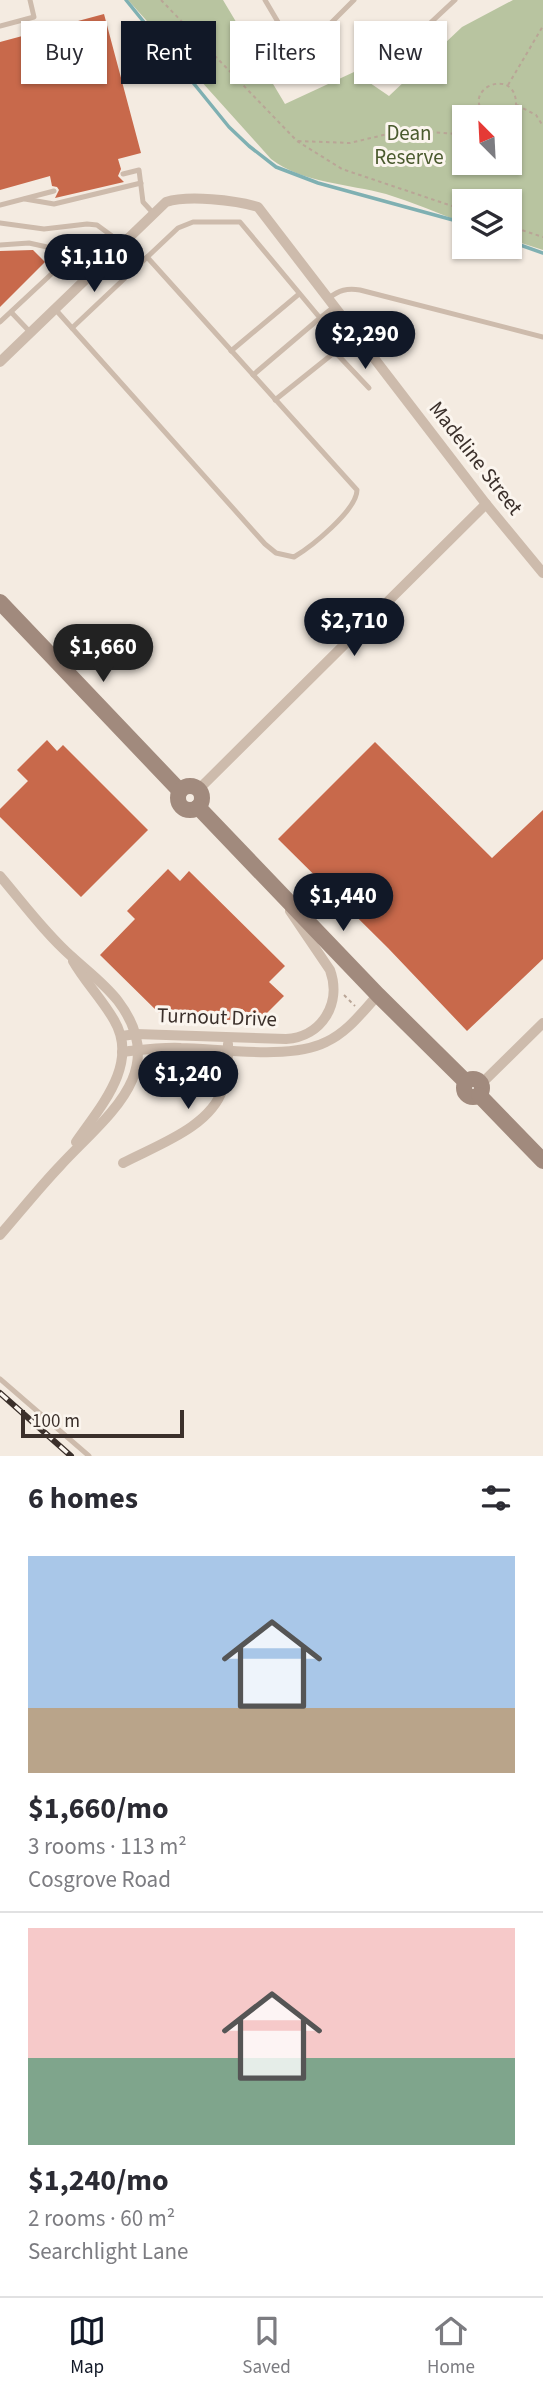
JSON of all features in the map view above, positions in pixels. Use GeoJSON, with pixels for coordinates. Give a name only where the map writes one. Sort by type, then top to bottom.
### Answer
{"type":"FeatureCollection","features":[{"type":"Feature","properties":{"kind":"main road"},"geometry":{"type":"LineString","coordinates":[[0,602],[180,791]]}},
{"type":"Feature","properties":{"kind":"main road"},"geometry":{"type":"LineString","coordinates":[[189,786],[199,789],[202,796],[198,807],[191,810],[184,808],[178,798],[180,791],[189,786]]}},
{"type":"Feature","properties":{"kind":"main road"},"geometry":{"type":"LineString","coordinates":[[198,807],[378,995],[475,1087],[543,1161]]}},
{"type":"Feature","properties":{"kind":"street","name":"Madeline Street"},"geometry":{"type":"LineString","coordinates":[[154,214],[166,202],[183,198],[246,203],[258,207],[486,504],[543,573]]}},
{"type":"Feature","properties":{"kind":"street"},"geometry":{"type":"LineString","coordinates":[[0,362],[154,214]]}},
{"type":"Feature","properties":{"kind":"street"},"geometry":{"type":"LineString","coordinates":[[199,789],[486,504]]}},
{"type":"Feature","properties":{"kind":"street"},"geometry":{"type":"LineString","coordinates":[[0,876],[70,956],[114,1019],[122,1036],[116,1084],[59,1167]]}},
{"type":"Feature","properties":{"kind":"street","name":"Turnout Drive"},"geometry":{"type":"LineString","coordinates":[[122,1036],[136,1034],[286,1039],[302,1036],[316,1028],[332,1005],[334,988],[330,970],[276,890]]}},
{"type":"Feature","properties":{"kind":"street"},"geometry":{"type":"LineString","coordinates":[[0,1235],[59,1167],[120,1104],[134,1079],[138,1050],[136,1034],[118,1002],[94,974],[70,956]]}},
{"type":"Feature","properties":{"kind":"street","name":"Turnout Drive"},"geometry":{"type":"LineString","coordinates":[[122,1052],[177,1048],[297,1051],[317,1046],[344,1031],[378,995]]}},
{"type":"Feature","properties":{"kind":"street"},"geometry":{"type":"LineString","coordinates":[[475,1087],[543,1023]]}},
{"type":"Feature","properties":{"kind":"street"},"geometry":{"type":"LineString","coordinates":[[123,1163],[194,1125],[211,1111],[224,1087],[229,1038]]}},
{"type":"Feature","properties":{"kind":"lane"},"geometry":{"type":"LineString","coordinates":[[0,26],[34,17],[30,0]]}},
{"type":"Feature","properties":{"kind":"lane"},"geometry":{"type":"LineString","coordinates":[[265,0],[298,56],[354,0]]}},
{"type":"Feature","properties":{"kind":"lane"},"geometry":{"type":"LineString","coordinates":[[432,21],[455,0]]}},
{"type":"Feature","properties":{"kind":"lane"},"geometry":{"type":"LineString","coordinates":[[122,174],[139,170],[143,202],[154,214]]}},
{"type":"Feature","properties":{"kind":"lane"},"geometry":{"type":"LineString","coordinates":[[25,199],[54,204],[141,183]]}},
{"type":"Feature","properties":{"kind":"lane"},"geometry":{"type":"LineString","coordinates":[[0,205],[54,191]]}},
{"type":"Feature","properties":{"kind":"lane"},"geometry":{"type":"LineString","coordinates":[[72,328],[178,228],[193,222],[240,222],[320,318]]}},
{"type":"Feature","properties":{"kind":"lane"},"geometry":{"type":"LineString","coordinates":[[0,223],[44,229],[87,223],[97,225],[123,244]]}},
{"type":"Feature","properties":{"kind":"lane"},"geometry":{"type":"LineString","coordinates":[[0,245],[29,243],[106,260]]}},
{"type":"Feature","properties":{"kind":"lane"},"geometry":{"type":"LineString","coordinates":[[0,322],[74,253]]}},
{"type":"Feature","properties":{"kind":"lane"},"geometry":{"type":"LineString","coordinates":[[55,309],[265,544],[276,553],[294,557],[347,511],[357,496],[357,490],[148,257]]}},
{"type":"Feature","properties":{"kind":"lane"},"geometry":{"type":"LineString","coordinates":[[253,375],[320,318],[338,292],[350,288],[543,337]]}},
{"type":"Feature","properties":{"kind":"lane"},"geometry":{"type":"LineString","coordinates":[[231,351],[299,294]]}},
{"type":"Feature","properties":{"kind":"lane"},"geometry":{"type":"LineString","coordinates":[[11,312],[31,333]]}},
{"type":"Feature","properties":{"kind":"lane"},"geometry":{"type":"LineString","coordinates":[[275,400],[335,352],[369,388]]}},
{"type":"Feature","properties":{"kind":"lane"},"geometry":{"type":"LineString","coordinates":[[0,1379],[89,1456]]}},
{"type":"Feature","properties":{"kind":"path"},"geometry":{"type":"LineString","coordinates":[[161,0],[297,141],[342,169],[452,206]]}},
{"type":"Feature","properties":{"kind":"path"},"geometry":{"type":"LineString","coordinates":[[508,86],[543,26]]}},
{"type":"Feature","properties":{"kind":"path"},"geometry":{"type":"LineString","coordinates":[[480,105],[482,92],[486,87],[497,83],[508,86],[515,94],[516,105]]}},
{"type":"Feature","properties":{"kind":"path"},"geometry":{"type":"LineString","coordinates":[[522,108],[536,115],[543,125]]}},
{"type":"Feature","properties":{"kind":"path"},"geometry":{"type":"LineString","coordinates":[[297,141],[349,143],[392,133],[419,131],[452,134]]}},
{"type":"Feature","properties":{"kind":"path"},"geometry":{"type":"LineString","coordinates":[[522,230],[543,237]]}},
{"type":"Feature","properties":{"kind":"path"},"geometry":{"type":"LineString","coordinates":[[340,995],[345,996],[356,1008]]}},
{"type":"Feature","properties":{"kind":"path"},"geometry":{"type":"LineString","coordinates":[[267,1014],[267,1031]]}},
{"type":"Feature","properties":{"kind":"green space","name":"Dean Reserve"},"geometry":{"type":"Polygon","coordinates":[[[128,0],[223,0],[236,21],[230,21],[230,84],[273,84],[285,104],[328,84],[340,84],[340,78],[354,72],[354,84],[372,84],[389,96],[402,84],[447,84],[447,41],[462,27],[513,0],[543,0],[543,250],[522,243],[522,189],[452,189],[452,218],[386,194],[326,182],[283,167],[271,159],[204,84],[216,84],[216,21],[147,21],[128,0]]]}},
{"type":"Feature","properties":{"kind":"building"},"geometry":{"type":"Polygon","coordinates":[[[104,14],[106,21],[78,21],[104,14]]]}},
{"type":"Feature","properties":{"kind":"building"},"geometry":{"type":"Polygon","coordinates":[[[107,25],[141,153],[118,159],[121,169],[118,176],[124,182],[55,198],[59,190],[52,186],[50,176],[0,190],[0,42],[21,36],[21,84],[107,84],[107,25]]]}},
{"type":"Feature","properties":{"kind":"building"},"geometry":{"type":"Polygon","coordinates":[[[33,250],[45,262],[0,307],[0,251],[33,250]]]}},
{"type":"Feature","properties":{"kind":"building"},"geometry":{"type":"Polygon","coordinates":[[[47,740],[57,751],[63,745],[148,830],[81,897],[0,817],[0,809],[28,781],[17,770],[47,740]]]}},
{"type":"Feature","properties":{"kind":"building"},"geometry":{"type":"Polygon","coordinates":[[[375,742],[492,858],[543,810],[543,959],[467,1031],[278,839],[375,742]]]}},
{"type":"Feature","properties":{"kind":"building"},"geometry":{"type":"Polygon","coordinates":[[[168,869],[180,881],[189,871],[285,966],[269,982],[284,996],[257,1023],[242,1009],[231,1020],[163,1017],[100,955],[135,919],[127,911],[168,869]]]}},
{"type":"Feature","properties":{"kind":"waterway"},"geometry":{"type":"LineString","coordinates":[[126,0],[229,127],[276,167],[318,183],[452,220]]}},
{"type":"Feature","properties":{"kind":"waterway"},"geometry":{"type":"LineString","coordinates":[[522,246],[543,253]]}},
{"type":"Feature","properties":{"kind":"railway"},"geometry":{"type":"LineString","coordinates":[[0,1393],[71,1456]]}}]}
